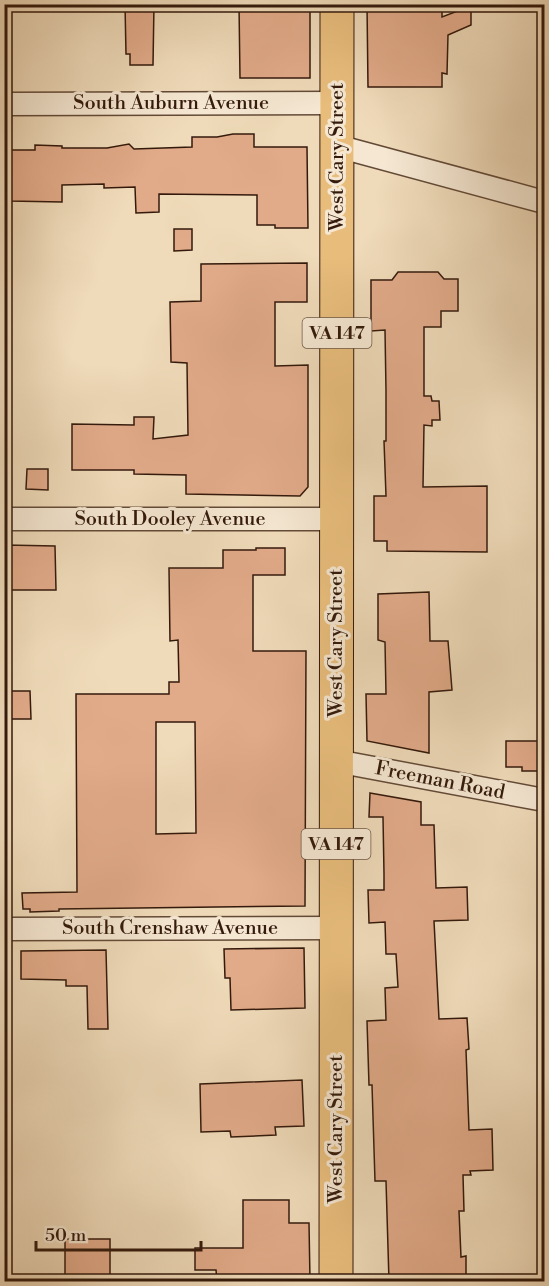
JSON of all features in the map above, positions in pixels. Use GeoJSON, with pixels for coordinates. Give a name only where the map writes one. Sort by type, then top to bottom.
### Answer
{"type":"FeatureCollection","features":[{"type":"Feature","properties":{"kind":"main road","name":"West Cary Street"},"geometry":{"type":"LineString","coordinates":[[336,1281],[337,4]]}},
{"type":"Feature","properties":{"kind":"street","name":"South Auburn Avenue"},"geometry":{"type":"LineString","coordinates":[[4,104],[337,103]]}},
{"type":"Feature","properties":{"kind":"street"},"geometry":{"type":"LineString","coordinates":[[337,147],[544,202]]}},
{"type":"Feature","properties":{"kind":"street","name":"South Dooley Avenue"},"geometry":{"type":"LineString","coordinates":[[4,519],[336,519]]}},
{"type":"Feature","properties":{"kind":"street","name":"Freeman Road"},"geometry":{"type":"LineString","coordinates":[[336,761],[544,800]]}},
{"type":"Feature","properties":{"kind":"street","name":"South Crenshaw Avenue"},"geometry":{"type":"LineString","coordinates":[[4,929],[336,928]]}},
{"type":"Feature","properties":{"kind":"building"},"geometry":{"type":"Polygon","coordinates":[[[125,4],[154,4],[153,65],[130,65],[130,54],[126,54],[125,4]]]}},
{"type":"Feature","properties":{"kind":"building"},"geometry":{"type":"Polygon","coordinates":[[[239,4],[310,4],[310,78],[240,78],[239,4]]]}},
{"type":"Feature","properties":{"kind":"building"},"geometry":{"type":"Polygon","coordinates":[[[367,4],[442,4],[442,17],[471,6],[471,25],[448,35],[447,74],[442,73],[442,87],[368,87],[367,4]]]}},
{"type":"Feature","properties":{"kind":"building"},"geometry":{"type":"Polygon","coordinates":[[[254,134],[254,147],[307,147],[308,228],[275,228],[275,225],[257,225],[257,195],[159,194],[159,212],[136,213],[135,187],[104,188],[104,184],[62,185],[62,202],[9,201],[10,150],[35,150],[35,145],[62,146],[62,148],[107,148],[129,144],[134,149],[192,147],[192,137],[217,137],[254,134]]]}},
{"type":"Feature","properties":{"kind":"building"},"geometry":{"type":"Polygon","coordinates":[[[174,229],[192,229],[192,250],[174,251],[174,229]]]}},
{"type":"Feature","properties":{"kind":"building"},"geometry":{"type":"Polygon","coordinates":[[[307,263],[307,302],[275,302],[275,366],[308,365],[308,487],[300,496],[186,494],[186,475],[134,474],[134,470],[72,470],[72,424],[134,425],[134,417],[154,417],[153,439],[188,435],[187,363],[171,362],[170,302],[201,301],[201,264],[307,263]]]}},
{"type":"Feature","properties":{"kind":"building"},"geometry":{"type":"Polygon","coordinates":[[[398,272],[438,272],[444,279],[458,279],[458,311],[441,311],[441,327],[424,327],[424,396],[431,396],[432,401],[439,401],[440,420],[432,420],[432,426],[424,425],[423,487],[487,486],[487,552],[387,551],[387,541],[374,541],[374,496],[386,496],[384,441],[386,441],[386,391],[385,330],[371,331],[371,280],[392,280],[398,272]]]}},
{"type":"Feature","properties":{"kind":"building"},"geometry":{"type":"Polygon","coordinates":[[[27,469],[48,469],[48,490],[26,489],[27,469]]]}},
{"type":"Feature","properties":{"kind":"building"},"geometry":{"type":"Polygon","coordinates":[[[5,545],[55,546],[56,590],[5,590],[5,545]]]}},
{"type":"Feature","properties":{"kind":"building"},"geometry":{"type":"Polygon","coordinates":[[[256,548],[285,548],[285,575],[253,575],[253,651],[306,651],[305,906],[59,909],[59,911],[30,912],[30,909],[23,909],[22,893],[77,892],[76,694],[169,694],[169,682],[179,682],[178,640],[170,641],[169,568],[223,568],[223,550],[256,550],[256,548]],[[156,722],[156,834],[196,833],[195,722],[156,722]]]}},
{"type":"Feature","properties":{"kind":"building"},"geometry":{"type":"Polygon","coordinates":[[[429,592],[430,641],[448,641],[452,690],[429,692],[429,753],[367,741],[366,694],[386,694],[385,642],[378,640],[378,594],[429,592]]]}},
{"type":"Feature","properties":{"kind":"building"},"geometry":{"type":"Polygon","coordinates":[[[4,691],[30,691],[31,719],[4,719],[4,691]]]}},
{"type":"Feature","properties":{"kind":"building"},"geometry":{"type":"Polygon","coordinates":[[[506,741],[541,741],[542,771],[522,771],[522,767],[506,767],[506,741]]]}},
{"type":"Feature","properties":{"kind":"building"},"geometry":{"type":"Polygon","coordinates":[[[370,793],[421,802],[421,825],[434,825],[436,888],[467,887],[468,920],[434,921],[439,1019],[467,1018],[469,1130],[492,1129],[493,1170],[470,1171],[471,1175],[463,1175],[464,1211],[459,1211],[461,1257],[466,1256],[466,1276],[445,1276],[446,1281],[389,1281],[386,1181],[375,1181],[367,1021],[386,1020],[385,988],[398,987],[396,954],[386,954],[385,922],[369,923],[368,890],[384,890],[383,817],[369,817],[370,793]]]}},
{"type":"Feature","properties":{"kind":"building"},"geometry":{"type":"Polygon","coordinates":[[[304,948],[305,1008],[231,1010],[230,978],[225,978],[224,949],[304,948]]]}},
{"type":"Feature","properties":{"kind":"building"},"geometry":{"type":"Polygon","coordinates":[[[106,950],[108,1029],[88,1029],[87,986],[66,986],[66,980],[21,979],[21,951],[106,950]]]}},
{"type":"Feature","properties":{"kind":"building"},"geometry":{"type":"Polygon","coordinates":[[[302,1080],[304,1126],[275,1127],[276,1135],[231,1137],[230,1131],[201,1132],[200,1084],[302,1080]]]}},
{"type":"Feature","properties":{"kind":"building"},"geometry":{"type":"Polygon","coordinates":[[[243,1200],[289,1200],[289,1223],[309,1223],[310,1281],[217,1281],[216,1270],[195,1270],[195,1248],[243,1248],[243,1200]]]}},
{"type":"Feature","properties":{"kind":"building"},"geometry":{"type":"Polygon","coordinates":[[[65,1239],[110,1239],[110,1281],[65,1281],[65,1239]]]}}]}
